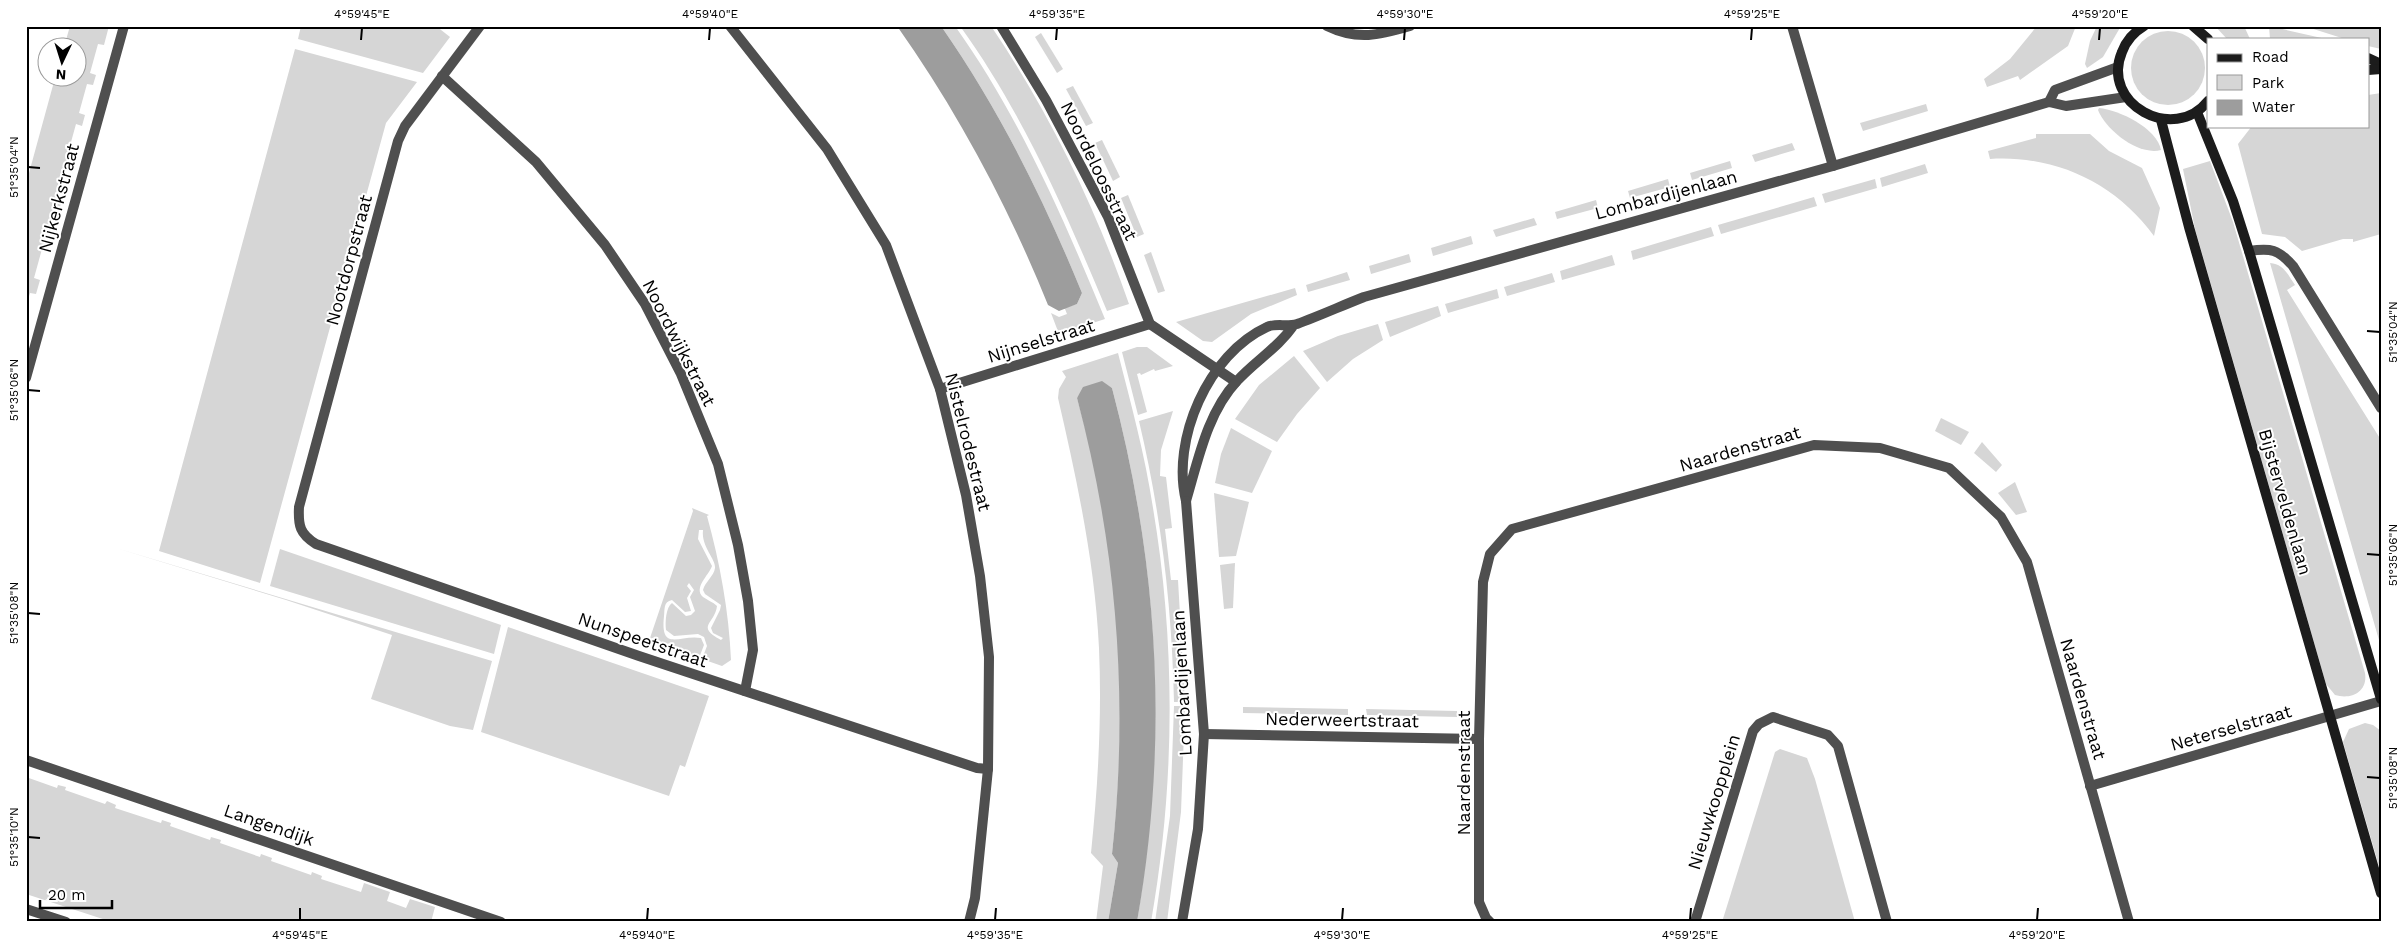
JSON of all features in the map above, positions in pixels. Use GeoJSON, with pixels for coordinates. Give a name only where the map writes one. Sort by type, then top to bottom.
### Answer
{"type":"FeatureCollection","features":[{"type":"Feature","properties":{"kind":"street","name":"Nijkerkstraat"},"geometry":{"type":"LineString","coordinates":[[26,378],[124,26]]}},
{"type":"Feature","properties":{"kind":"street","name":"Nootdorpstraat"},"geometry":{"type":"LineString","coordinates":[[298,525],[299,507],[398,142],[404,126],[480,26]]}},
{"type":"Feature","properties":{"kind":"street","name":"Nistelrodestraat"},"geometry":{"type":"LineString","coordinates":[[730,26],[827,149],[886,246],[940,389],[966,495],[980,576],[989,657],[988,769],[975,898],[969,922]]}},
{"type":"Feature","properties":{"kind":"street","name":"Noordeloosstraat"},"geometry":{"type":"LineString","coordinates":[[1001,26],[1046,100],[1108,217],[1150,324]]}},
{"type":"Feature","properties":{"kind":"street"},"geometry":{"type":"LineString","coordinates":[[1327,26],[1344,34],[1379,35],[1410,26]]}},
{"type":"Feature","properties":{"kind":"street"},"geometry":{"type":"LineString","coordinates":[[1792,26],[1833,166]]}},
{"type":"Feature","properties":{"kind":"street"},"geometry":{"type":"LineString","coordinates":[[2194,26],[2207,38]]}},
{"type":"Feature","properties":{"kind":"street"},"geometry":{"type":"LineString","coordinates":[[2142,27],[2125,44],[2118,67],[2119,78],[2126,97],[2135,108],[2147,116],[2161,120],[2173,120],[2197,112],[2207,102]]}},
{"type":"Feature","properties":{"kind":"street","name":"Lombardijenlaan"},"geometry":{"type":"LineString","coordinates":[[2049,102],[2055,90],[2118,67]]}},
{"type":"Feature","properties":{"kind":"street","name":"Noordwijkstraat"},"geometry":{"type":"LineString","coordinates":[[442,76],[536,162],[605,245],[645,304],[680,374],[718,464],[738,545],[748,601],[753,650],[745,691]]}},
{"type":"Feature","properties":{"kind":"street","name":"Lombardijenlaan"},"geometry":{"type":"LineString","coordinates":[[1182,922],[1198,829],[1204,734],[1186,501],[1182,486],[1181,464],[1186,433],[1198,406],[1217,370],[1240,342],[1269,326],[1294,325],[1364,296],[1833,166],[2049,102],[2066,106],[2126,97]]}},
{"type":"Feature","properties":{"kind":"street","name":"Bijsterveldenlaan"},"geometry":{"type":"LineString","coordinates":[[2197,112],[2233,201],[2249,251],[2381,700]]}},
{"type":"Feature","properties":{"kind":"street","name":"Bijsterveldenlaan"},"geometry":{"type":"LineString","coordinates":[[2161,120],[2189,227],[2381,893]]}},
{"type":"Feature","properties":{"kind":"street"},"geometry":{"type":"LineString","coordinates":[[2249,251],[2265,249],[2280,252],[2293,266],[2381,408]]}},
{"type":"Feature","properties":{"kind":"street","name":"Nijnselstraat"},"geometry":{"type":"LineString","coordinates":[[940,389],[1150,324]]}},
{"type":"Feature","properties":{"kind":"street"},"geometry":{"type":"LineString","coordinates":[[1150,324],[1236,382]]}},
{"type":"Feature","properties":{"kind":"street","name":"Lombardijenlaan"},"geometry":{"type":"LineString","coordinates":[[1186,501],[1205,438],[1215,415],[1236,382],[1284,340],[1294,325]]}},
{"type":"Feature","properties":{"kind":"street","name":"Naardenstraat"},"geometry":{"type":"LineString","coordinates":[[1490,922],[1486,918],[1479,902],[1483,582],[1490,554],[1512,529],[1814,445],[1880,448],[1949,468],[2000,518],[2027,562],[2129,922]]}},
{"type":"Feature","properties":{"kind":"street","name":"Nunspeetstraat"},"geometry":{"type":"LineString","coordinates":[[298,525],[304,537],[316,544],[745,691],[977,768],[988,769]]}},
{"type":"Feature","properties":{"kind":"street","name":"Neterselstraat"},"geometry":{"type":"LineString","coordinates":[[2090,786],[2381,700]]}},
{"type":"Feature","properties":{"kind":"street","name":"Nieuwkoopplein"},"geometry":{"type":"LineString","coordinates":[[1695,922],[1753,731],[1759,724],[1773,717],[1828,735],[1838,746],[1887,922]]}},
{"type":"Feature","properties":{"kind":"street","name":"Nederweertstraat"},"geometry":{"type":"LineString","coordinates":[[1204,734],[1480,739]]}},
{"type":"Feature","properties":{"kind":"street","name":"Langendijk"},"geometry":{"type":"LineString","coordinates":[[26,760],[501,922]]}},
{"type":"Feature","properties":{"kind":"street"},"geometry":{"type":"LineString","coordinates":[[26,909],[66,922]]}},
{"type":"Feature","properties":{"kind":"green space"},"geometry":{"type":"Polygon","coordinates":[[[70,26],[109,26],[104,45],[98,44],[90,73],[96,75],[93,85],[88,84],[88,38],[67,38],[70,26]]]}},
{"type":"Feature","properties":{"kind":"green space"},"geometry":{"type":"Polygon","coordinates":[[[301,26],[436,26],[450,37],[423,73],[298,39],[301,26]]]}},
{"type":"Feature","properties":{"kind":"green space"},"geometry":{"type":"Polygon","coordinates":[[[941,26],[955,26],[1000,95],[1056,205],[1105,319],[1059,334],[1051,313],[1059,317],[1067,314],[1065,309],[1061,309],[1077,304],[1082,293],[1052,224],[1019,156],[982,90],[941,26]]]}},
{"type":"Feature","properties":{"kind":"green space"},"geometry":{"type":"Polygon","coordinates":[[[960,26],[991,26],[1012,59],[1069,160],[1116,267],[1129,304],[1107,311],[1076,237],[1042,164],[1004,93],[960,26]]]}},
{"type":"Feature","properties":{"kind":"green space"},"geometry":{"type":"Polygon","coordinates":[[[2037,26],[2076,26],[2068,46],[2020,80],[2018,76],[1987,87],[1984,79],[2010,59],[2037,26]]]}},
{"type":"Feature","properties":{"kind":"green space"},"geometry":{"type":"Polygon","coordinates":[[[2097,26],[2121,26],[2103,57],[2087,68],[2085,64],[2090,41],[2097,26]]]}},
{"type":"Feature","properties":{"kind":"green space"},"geometry":{"type":"Polygon","coordinates":[[[2215,26],[2244,26],[2250,38],[2226,38],[2215,26]]]}},
{"type":"Feature","properties":{"kind":"green space"},"geometry":{"type":"Polygon","coordinates":[[[2269,26],[2322,38],[2270,38],[2269,26]]]}},
{"type":"Feature","properties":{"kind":"green space"},"geometry":{"type":"Polygon","coordinates":[[[2304,26],[2381,26],[2381,49],[2370,46],[2370,38],[2342,38],[2304,26]]]}},
{"type":"Feature","properties":{"kind":"green space"},"geometry":{"type":"Polygon","coordinates":[[[2168,31],[2189,37],[2199,47],[2205,68],[2199,89],[2189,99],[2168,105],[2147,99],[2137,89],[2131,68],[2137,47],[2147,37],[2168,31]]]}},
{"type":"Feature","properties":{"kind":"green space"},"geometry":{"type":"Polygon","coordinates":[[[1041,33],[1063,69],[1057,73],[1035,37],[1041,33]]]}},
{"type":"Feature","properties":{"kind":"green space"},"geometry":{"type":"Polygon","coordinates":[[[295,49],[417,82],[386,123],[260,583],[159,551],[295,49]]]}},
{"type":"Feature","properties":{"kind":"green space"},"geometry":{"type":"Polygon","coordinates":[[[1073,86],[1093,123],[1086,126],[1066,89],[1073,86]]]}},
{"type":"Feature","properties":{"kind":"green space"},"geometry":{"type":"Polygon","coordinates":[[[52,88],[86,88],[79,113],[85,115],[82,126],[76,124],[68,153],[74,155],[70,170],[64,168],[56,197],[62,200],[59,210],[53,209],[45,238],[51,240],[48,251],[42,249],[34,278],[40,280],[36,294],[30,293],[26,306],[26,184],[52,88]]]}},
{"type":"Feature","properties":{"kind":"green space"},"geometry":{"type":"Polygon","coordinates":[[[2381,93],[2381,234],[2353,242],[2353,239],[2343,239],[2302,251],[2285,237],[2262,234],[2238,144],[2250,128],[2370,128],[2370,95],[2381,93]]]}},
{"type":"Feature","properties":{"kind":"green space"},"geometry":{"type":"Polygon","coordinates":[[[1926,104],[1928,111],[1863,131],[1860,123],[1926,104]]]}},
{"type":"Feature","properties":{"kind":"green space"},"geometry":{"type":"Polygon","coordinates":[[[2099,108],[2117,112],[2145,128],[2158,142],[2161,150],[2143,149],[2124,140],[2108,126],[2098,110],[2099,108]]]}},
{"type":"Feature","properties":{"kind":"green space"},"geometry":{"type":"Polygon","coordinates":[[[2036,134],[2090,134],[2109,151],[2142,168],[2160,208],[2154,236],[2121,201],[2102,187],[2082,176],[2038,162],[1990,159],[1988,151],[2036,138],[2036,134]]]}},
{"type":"Feature","properties":{"kind":"green space"},"geometry":{"type":"Polygon","coordinates":[[[1102,140],[1120,177],[1113,181],[1095,143],[1102,140]]]}},
{"type":"Feature","properties":{"kind":"green space"},"geometry":{"type":"Polygon","coordinates":[[[1792,143],[1795,150],[1755,162],[1752,155],[1792,143]]]}},
{"type":"Feature","properties":{"kind":"green space"},"geometry":{"type":"Polygon","coordinates":[[[1730,161],[1732,168],[1692,180],[1690,173],[1730,161]]]}},
{"type":"Feature","properties":{"kind":"green space"},"geometry":{"type":"Polygon","coordinates":[[[2210,161],[2233,222],[2365,673],[2364,685],[2361,690],[2352,695],[2335,695],[2326,684],[2195,229],[2183,169],[2210,161]]]}},
{"type":"Feature","properties":{"kind":"green space"},"geometry":{"type":"Polygon","coordinates":[[[1925,164],[1928,173],[1882,187],[1880,178],[1925,164]]]}},
{"type":"Feature","properties":{"kind":"green space"},"geometry":{"type":"Polygon","coordinates":[[[1668,179],[1670,187],[1630,198],[1628,191],[1668,179]]]}},
{"type":"Feature","properties":{"kind":"green space"},"geometry":{"type":"Polygon","coordinates":[[[1875,179],[1877,188],[1825,203],[1822,194],[1875,179]]]}},
{"type":"Feature","properties":{"kind":"green space"},"geometry":{"type":"Polygon","coordinates":[[[1128,195],[1144,234],[1137,237],[1121,198],[1128,195]]]}},
{"type":"Feature","properties":{"kind":"green space"},"geometry":{"type":"Polygon","coordinates":[[[1814,197],[1817,206],[1721,234],[1718,225],[1814,197]]]}},
{"type":"Feature","properties":{"kind":"green space"},"geometry":{"type":"Polygon","coordinates":[[[1596,200],[1598,208],[1557,219],[1555,212],[1596,200]]]}},
{"type":"Feature","properties":{"kind":"green space"},"geometry":{"type":"Polygon","coordinates":[[[1534,218],[1537,225],[1496,237],[1493,230],[1534,218]]]}},
{"type":"Feature","properties":{"kind":"green space"},"geometry":{"type":"Polygon","coordinates":[[[1711,227],[1714,236],[1633,260],[1631,251],[1711,227]]]}},
{"type":"Feature","properties":{"kind":"green space"},"geometry":{"type":"Polygon","coordinates":[[[1471,236],[1473,244],[1433,256],[1431,248],[1471,236]]]}},
{"type":"Feature","properties":{"kind":"green space"},"geometry":{"type":"Polygon","coordinates":[[[1151,252],[1165,291],[1158,293],[1144,255],[1151,252]]]}},
{"type":"Feature","properties":{"kind":"green space"},"geometry":{"type":"Polygon","coordinates":[[[1409,254],[1411,262],[1371,274],[1369,266],[1409,254]]]}},
{"type":"Feature","properties":{"kind":"green space"},"geometry":{"type":"Polygon","coordinates":[[[1612,255],[1615,265],[1562,280],[1560,271],[1612,255]]]}},
{"type":"Feature","properties":{"kind":"green space"},"geometry":{"type":"Polygon","coordinates":[[[2270,263],[2279,265],[2295,285],[2287,290],[2381,440],[2381,647],[2270,263]]]}},
{"type":"Feature","properties":{"kind":"green space"},"geometry":{"type":"Polygon","coordinates":[[[1347,272],[1350,280],[1308,292],[1306,285],[1347,272]]]}},
{"type":"Feature","properties":{"kind":"green space"},"geometry":{"type":"Polygon","coordinates":[[[1552,273],[1555,282],[1507,296],[1504,287],[1552,273]]]}},
{"type":"Feature","properties":{"kind":"green space"},"geometry":{"type":"Polygon","coordinates":[[[1295,288],[1297,295],[1251,314],[1212,342],[1203,341],[1176,322],[1295,288]]]}},
{"type":"Feature","properties":{"kind":"green space"},"geometry":{"type":"Polygon","coordinates":[[[1497,289],[1499,298],[1448,313],[1445,304],[1497,289]]]}},
{"type":"Feature","properties":{"kind":"green space"},"geometry":{"type":"Polygon","coordinates":[[[1438,306],[1441,316],[1390,337],[1385,322],[1438,306]]]}},
{"type":"Feature","properties":{"kind":"green space"},"geometry":{"type":"Polygon","coordinates":[[[1378,324],[1383,340],[1353,359],[1327,382],[1303,351],[1338,336],[1378,324]]]}},
{"type":"Feature","properties":{"kind":"green space"},"geometry":{"type":"Polygon","coordinates":[[[1137,347],[1147,347],[1173,366],[1155,371],[1154,369],[1141,375],[1140,373],[1137,374],[1147,412],[1138,415],[1122,352],[1137,347]]]}},
{"type":"Feature","properties":{"kind":"green space"},"geometry":{"type":"Polygon","coordinates":[[[1118,353],[1150,488],[1161,560],[1166,611],[1170,715],[1168,767],[1165,819],[1151,922],[1137,922],[1147,853],[1155,720],[1154,654],[1149,588],[1140,522],[1128,456],[1112,388],[1102,382],[1085,387],[1077,398],[1103,506],[1110,549],[1115,593],[1120,680],[1119,767],[1112,854],[1118,863],[1108,922],[1096,922],[1103,866],[1091,853],[1100,725],[1097,617],[1084,522],[1058,398],[1059,389],[1066,377],[1062,371],[1118,353]]]}},
{"type":"Feature","properties":{"kind":"green space"},"geometry":{"type":"Polygon","coordinates":[[[1294,356],[1320,388],[1297,414],[1277,442],[1235,419],[1259,385],[1294,356]]]}},
{"type":"Feature","properties":{"kind":"green space"},"geometry":{"type":"Polygon","coordinates":[[[1173,411],[1161,450],[1160,476],[1166,477],[1172,528],[1165,529],[1171,580],[1178,580],[1185,702],[1174,702],[1171,631],[1164,560],[1147,456],[1139,421],[1173,411]]]}},
{"type":"Feature","properties":{"kind":"green space"},"geometry":{"type":"Polygon","coordinates":[[[1941,418],[1969,432],[1961,445],[1935,431],[1941,418]]]}},
{"type":"Feature","properties":{"kind":"green space"},"geometry":{"type":"Polygon","coordinates":[[[1231,428],[1272,451],[1252,493],[1215,483],[1221,454],[1231,428]]]}},
{"type":"Feature","properties":{"kind":"green space"},"geometry":{"type":"Polygon","coordinates":[[[1982,442],[2002,465],[1996,472],[1974,453],[1982,442]]]}},
{"type":"Feature","properties":{"kind":"green space"},"geometry":{"type":"Polygon","coordinates":[[[2015,482],[2027,512],[2016,515],[1998,493],[2015,482]]]}},
{"type":"Feature","properties":{"kind":"green space"},"geometry":{"type":"Polygon","coordinates":[[[1214,493],[1249,502],[1236,556],[1219,557],[1214,493]]]}},
{"type":"Feature","properties":{"kind":"green space"},"geometry":{"type":"Polygon","coordinates":[[[692,508],[709,515],[707,516],[720,570],[726,606],[731,660],[722,666],[702,659],[707,646],[704,637],[698,634],[674,636],[666,630],[667,611],[672,603],[686,616],[691,615],[695,611],[690,597],[694,590],[689,583],[687,586],[691,591],[687,598],[691,611],[685,612],[672,600],[667,602],[665,606],[664,627],[668,638],[701,638],[704,645],[699,658],[649,641],[693,511],[692,508]],[[699,530],[698,539],[712,566],[701,586],[700,593],[717,606],[708,628],[713,635],[721,640],[723,638],[713,633],[711,628],[721,605],[705,594],[703,590],[713,574],[715,564],[704,542],[703,530],[699,530]]]}},
{"type":"Feature","properties":{"kind":"green space"},"geometry":{"type":"Polygon","coordinates":[[[116,548],[492,661],[473,730],[450,726],[371,699],[392,635],[286,600],[116,548]]]}},
{"type":"Feature","properties":{"kind":"green space"},"geometry":{"type":"Polygon","coordinates":[[[280,549],[501,625],[494,654],[270,586],[280,549]]]}},
{"type":"Feature","properties":{"kind":"green space"},"geometry":{"type":"Polygon","coordinates":[[[1235,563],[1233,608],[1224,609],[1220,565],[1235,563]]]}},
{"type":"Feature","properties":{"kind":"green space"},"geometry":{"type":"Polygon","coordinates":[[[508,627],[709,696],[685,767],[680,765],[669,796],[481,732],[508,627]]]}},
{"type":"Feature","properties":{"kind":"green space"},"geometry":{"type":"Polygon","coordinates":[[[1174,706],[1185,706],[1181,812],[1167,922],[1155,922],[1170,816],[1174,706]]]}},
{"type":"Feature","properties":{"kind":"green space"},"geometry":{"type":"Polygon","coordinates":[[[1243,707],[1348,709],[1348,715],[1243,713],[1243,707]]]}},
{"type":"Feature","properties":{"kind":"green space"},"geometry":{"type":"Polygon","coordinates":[[[1366,709],[1457,711],[1457,717],[1367,715],[1366,709]]]}},
{"type":"Feature","properties":{"kind":"green space"},"geometry":{"type":"Polygon","coordinates":[[[2365,723],[2373,725],[2381,731],[2381,873],[2343,742],[2349,729],[2365,723]]]}},
{"type":"Feature","properties":{"kind":"green space"},"geometry":{"type":"Polygon","coordinates":[[[1780,749],[1807,758],[1815,779],[1855,922],[1722,922],[1775,752],[1780,749]]]}},
{"type":"Feature","properties":{"kind":"green space"},"geometry":{"type":"Polygon","coordinates":[[[26,777],[57,788],[58,785],[66,787],[65,790],[105,804],[107,801],[116,805],[115,808],[161,823],[162,820],[171,823],[170,826],[210,840],[211,837],[221,840],[220,843],[260,857],[261,854],[272,858],[271,861],[311,875],[312,872],[322,876],[321,879],[361,892],[364,883],[390,892],[387,901],[406,908],[410,899],[435,907],[431,922],[112,922],[26,894],[26,777]]]}},
{"type":"Feature","properties":{"kind":"water"},"geometry":{"type":"Polygon","coordinates":[[[897,26],[941,26],[962,57],[1001,122],[1052,224],[1082,293],[1077,304],[1059,311],[1048,305],[1033,268],[981,161],[920,59],[897,26]]]}},
{"type":"Feature","properties":{"kind":"water"},"geometry":{"type":"Polygon","coordinates":[[[1102,381],[1112,388],[1128,455],[1149,587],[1154,654],[1156,720],[1153,787],[1147,854],[1137,922],[1108,922],[1118,863],[1112,854],[1119,739],[1116,624],[1102,511],[1091,454],[1077,398],[1083,387],[1102,381]]]}}]}
